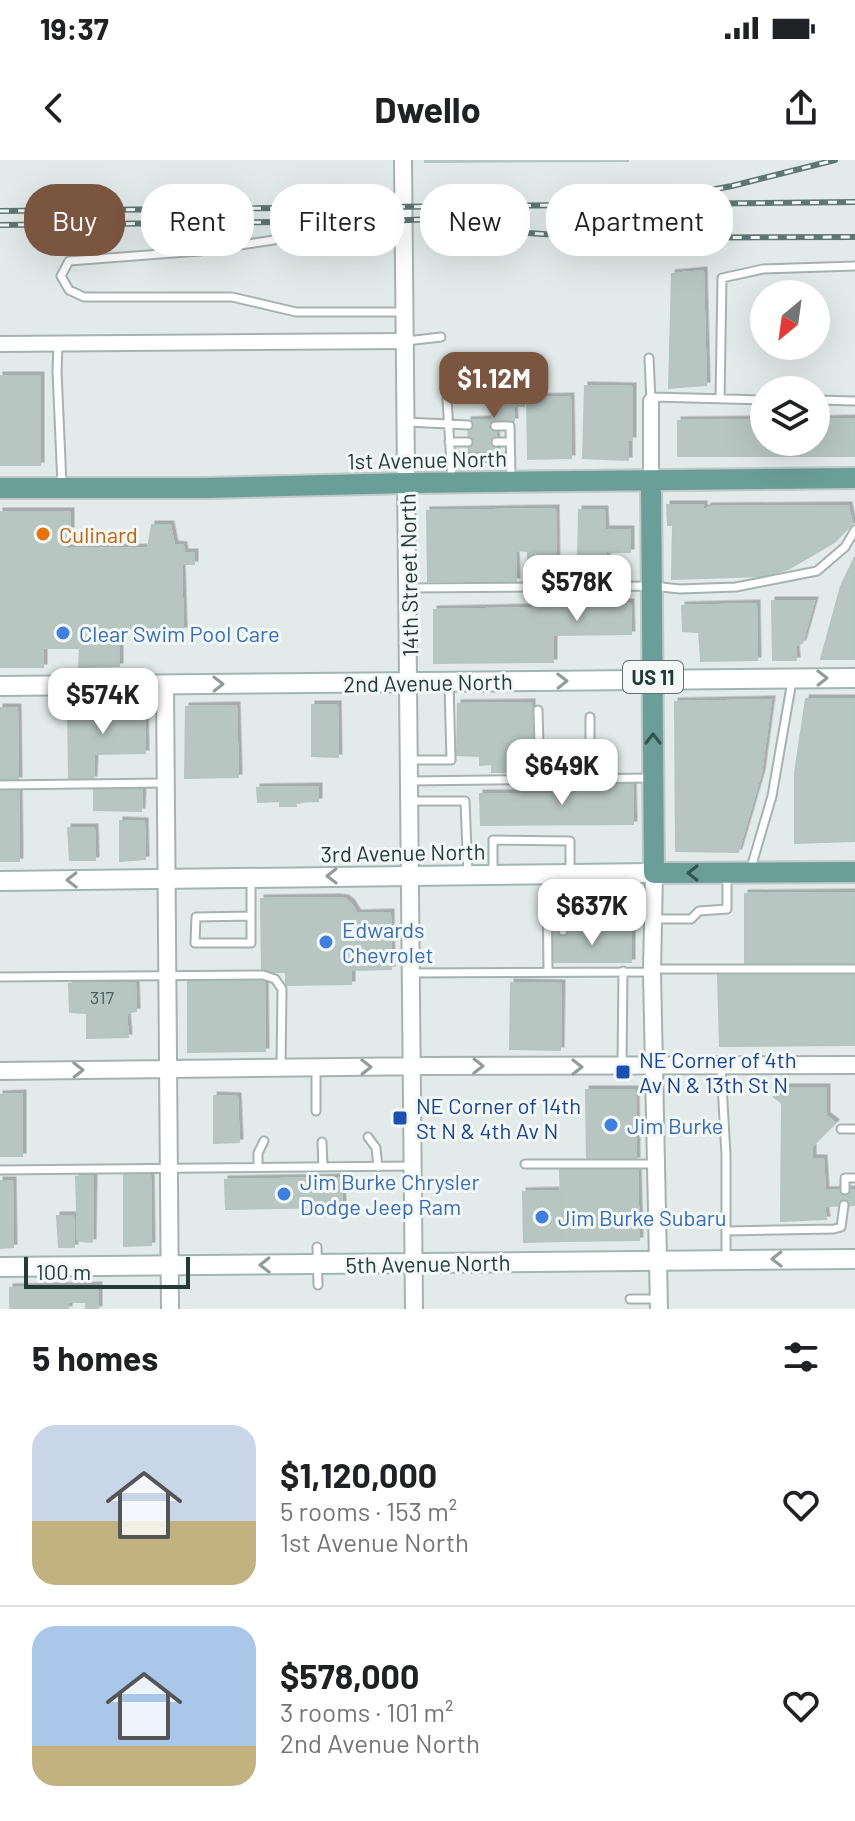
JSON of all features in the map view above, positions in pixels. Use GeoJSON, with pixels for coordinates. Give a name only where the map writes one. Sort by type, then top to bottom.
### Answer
{"type":"FeatureCollection","features":[{"type":"Feature","properties":{"kind":"main road","name":"1st Avenue North"},"geometry":{"type":"LineString","coordinates":[[0,488],[855,478]]}},
{"type":"Feature","properties":{"kind":"main road","name":"US 11"},"geometry":{"type":"LineString","coordinates":[[651,481],[654,873]]}},
{"type":"Feature","properties":{"kind":"main road","name":"2nd Avenue North"},"geometry":{"type":"LineString","coordinates":[[0,686],[855,678]]}},
{"type":"Feature","properties":{"kind":"main road","name":"3rd Avenue North"},"geometry":{"type":"LineString","coordinates":[[0,881],[855,872]]}},
{"type":"Feature","properties":{"kind":"main road","name":"5th Avenue North"},"geometry":{"type":"LineString","coordinates":[[0,1267],[170,1266],[317,1255],[414,1263],[855,1259]]}},
{"type":"Feature","properties":{"kind":"street","name":"14th Street North"},"geometry":{"type":"LineString","coordinates":[[403,160],[414,1309]]}},
{"type":"Feature","properties":{"kind":"street"},"geometry":{"type":"LineString","coordinates":[[0,344],[406,341]]}},
{"type":"Feature","properties":{"kind":"street"},"geometry":{"type":"LineString","coordinates":[[651,401],[651,481]]}},
{"type":"Feature","properties":{"kind":"street"},"geometry":{"type":"LineString","coordinates":[[165,685],[170,1309]]}},
{"type":"Feature","properties":{"kind":"street"},"geometry":{"type":"LineString","coordinates":[[654,873],[654,1164],[659,1304]]}},
{"type":"Feature","properties":{"kind":"street"},"geometry":{"type":"LineString","coordinates":[[0,1071],[855,1065]]}},
{"type":"Feature","properties":{"kind":"lane"},"geometry":{"type":"LineString","coordinates":[[270,241],[200,251],[69,261],[61,276],[69,290],[84,297],[232,297],[296,312],[406,312]]}},
{"type":"Feature","properties":{"kind":"lane"},"geometry":{"type":"LineString","coordinates":[[720,399],[722,278],[763,269],[855,266]]}},
{"type":"Feature","properties":{"kind":"lane"},"geometry":{"type":"LineString","coordinates":[[406,341],[441,337]]}},
{"type":"Feature","properties":{"kind":"lane"},"geometry":{"type":"LineString","coordinates":[[58,344],[62,487]]}},
{"type":"Feature","properties":{"kind":"lane"},"geometry":{"type":"LineString","coordinates":[[649,358],[651,401]]}},
{"type":"Feature","properties":{"kind":"lane"},"geometry":{"type":"LineString","coordinates":[[651,401],[654,397],[750,400]]}},
{"type":"Feature","properties":{"kind":"lane"},"geometry":{"type":"LineString","coordinates":[[447,399],[452,483]]}},
{"type":"Feature","properties":{"kind":"lane"},"geometry":{"type":"LineString","coordinates":[[830,400],[855,401]]}},
{"type":"Feature","properties":{"kind":"lane"},"geometry":{"type":"LineString","coordinates":[[407,422],[468,425]]}},
{"type":"Feature","properties":{"kind":"lane"},"geometry":{"type":"LineString","coordinates":[[495,426],[510,426],[511,482]]}},
{"type":"Feature","properties":{"kind":"lane"},"geometry":{"type":"LineString","coordinates":[[449,442],[468,442]]}},
{"type":"Feature","properties":{"kind":"lane"},"geometry":{"type":"LineString","coordinates":[[496,442],[510,442]]}},
{"type":"Feature","properties":{"kind":"lane"},"geometry":{"type":"LineString","coordinates":[[450,457],[511,458]]}},
{"type":"Feature","properties":{"kind":"lane"},"geometry":{"type":"LineString","coordinates":[[408,588],[736,587],[817,571],[845,547],[855,530]]}},
{"type":"Feature","properties":{"kind":"lane"},"geometry":{"type":"LineString","coordinates":[[750,873],[772,796],[793,678]]}},
{"type":"Feature","properties":{"kind":"lane"},"geometry":{"type":"LineString","coordinates":[[410,760],[451,760],[449,682]]}},
{"type":"Feature","properties":{"kind":"lane"},"geometry":{"type":"LineString","coordinates":[[538,710],[540,780]]}},
{"type":"Feature","properties":{"kind":"lane"},"geometry":{"type":"LineString","coordinates":[[590,717],[590,779]]}},
{"type":"Feature","properties":{"kind":"lane"},"geometry":{"type":"LineString","coordinates":[[410,781],[654,778]]}},
{"type":"Feature","properties":{"kind":"lane"},"geometry":{"type":"LineString","coordinates":[[0,785],[166,783]]}},
{"type":"Feature","properties":{"kind":"lane"},"geometry":{"type":"LineString","coordinates":[[410,801],[465,801],[468,875]]}},
{"type":"Feature","properties":{"kind":"lane"},"geometry":{"type":"LineString","coordinates":[[493,875],[493,840],[570,841],[570,910],[562,918],[563,931]]}},
{"type":"Feature","properties":{"kind":"lane"},"geometry":{"type":"LineString","coordinates":[[570,910],[691,919],[699,911],[727,909],[728,873]]}},
{"type":"Feature","properties":{"kind":"lane"},"geometry":{"type":"LineString","coordinates":[[547,874],[548,972]]}},
{"type":"Feature","properties":{"kind":"lane"},"geometry":{"type":"LineString","coordinates":[[251,877],[251,916],[251,943],[195,943],[196,917],[251,916]]}},
{"type":"Feature","properties":{"kind":"lane"},"geometry":{"type":"LineString","coordinates":[[564,972],[565,962]]}},
{"type":"Feature","properties":{"kind":"lane"},"geometry":{"type":"LineString","coordinates":[[411,973],[855,969]]}},
{"type":"Feature","properties":{"kind":"lane"},"geometry":{"type":"LineString","coordinates":[[622,1067],[623,971]]}},
{"type":"Feature","properties":{"kind":"lane"},"geometry":{"type":"LineString","coordinates":[[0,977],[263,975],[275,979],[282,989],[281,1068]]}},
{"type":"Feature","properties":{"kind":"lane"},"geometry":{"type":"LineString","coordinates":[[316,1067],[316,1111]]}},
{"type":"Feature","properties":{"kind":"lane"},"geometry":{"type":"LineString","coordinates":[[721,1067],[726,1155],[726,1260]]}},
{"type":"Feature","properties":{"kind":"lane"},"geometry":{"type":"LineString","coordinates":[[841,1129],[855,1129]]}},
{"type":"Feature","properties":{"kind":"lane"},"geometry":{"type":"LineString","coordinates":[[368,1137],[376,1148],[378,1167]]}},
{"type":"Feature","properties":{"kind":"lane"},"geometry":{"type":"LineString","coordinates":[[258,1167],[258,1153],[264,1141]]}},
{"type":"Feature","properties":{"kind":"lane"},"geometry":{"type":"LineString","coordinates":[[322,1142],[323,1167]]}},
{"type":"Feature","properties":{"kind":"lane"},"geometry":{"type":"LineString","coordinates":[[525,1164],[654,1164]]}},
{"type":"Feature","properties":{"kind":"lane"},"geometry":{"type":"LineString","coordinates":[[0,1170],[413,1166]]}},
{"type":"Feature","properties":{"kind":"lane"},"geometry":{"type":"LineString","coordinates":[[845,1190],[845,1178],[855,1178]]}},
{"type":"Feature","properties":{"kind":"lane"},"geometry":{"type":"LineString","coordinates":[[726,1231],[834,1229],[841,1227],[844,1205]]}},
{"type":"Feature","properties":{"kind":"lane"},"geometry":{"type":"LineString","coordinates":[[317,1255],[318,1285]]}},
{"type":"Feature","properties":{"kind":"lane"},"geometry":{"type":"LineString","coordinates":[[630,1299],[659,1304]]}},
{"type":"Feature","properties":{"kind":"building"},"geometry":{"type":"Polygon","coordinates":[[[628,160],[628,161],[425,162],[628,160]]]}},
{"type":"Feature","properties":{"kind":"building"},"geometry":{"type":"Polygon","coordinates":[[[703,271],[706,385],[669,388],[672,274],[703,271]]]}},
{"type":"Feature","properties":{"kind":"building"},"geometry":{"type":"Polygon","coordinates":[[[0,376],[40,376],[40,465],[0,465],[0,376]]]}},
{"type":"Feature","properties":{"kind":"building"},"geometry":{"type":"Polygon","coordinates":[[[585,386],[632,387],[632,440],[628,440],[628,460],[583,458],[585,386]]]}},
{"type":"Feature","properties":{"kind":"building"},"geometry":{"type":"Polygon","coordinates":[[[525,387],[524,406],[513,406],[514,421],[495,421],[496,455],[469,453],[468,421],[492,420],[493,388],[525,387]]]}},
{"type":"Feature","properties":{"kind":"building"},"geometry":{"type":"Polygon","coordinates":[[[570,397],[571,458],[528,459],[527,398],[570,397]]]}},
{"type":"Feature","properties":{"kind":"building"},"geometry":{"type":"Polygon","coordinates":[[[855,419],[855,456],[830,456],[830,420],[855,419]]]}},
{"type":"Feature","properties":{"kind":"building"},"geometry":{"type":"Polygon","coordinates":[[[750,420],[750,456],[678,456],[678,421],[750,420]]]}},
{"type":"Feature","properties":{"kind":"building"},"geometry":{"type":"Polygon","coordinates":[[[667,505],[703,505],[703,509],[848,506],[852,524],[833,543],[788,569],[763,576],[672,579],[673,525],[668,525],[667,505]]]}},
{"type":"Feature","properties":{"kind":"building"},"geometry":{"type":"Polygon","coordinates":[[[555,509],[556,581],[528,580],[528,551],[515,550],[516,581],[428,581],[427,511],[555,509]]]}},
{"type":"Feature","properties":{"kind":"building"},"geometry":{"type":"Polygon","coordinates":[[[579,510],[604,510],[606,559],[578,560],[579,510]]]}},
{"type":"Feature","properties":{"kind":"building"},"geometry":{"type":"Polygon","coordinates":[[[0,512],[70,512],[67,549],[148,548],[152,525],[170,525],[174,545],[183,546],[184,553],[194,553],[194,564],[181,564],[183,630],[119,629],[119,666],[79,667],[80,648],[43,648],[43,667],[0,667],[0,512]]]}},
{"type":"Feature","properties":{"kind":"building"},"geometry":{"type":"Polygon","coordinates":[[[607,530],[630,530],[630,552],[609,552],[607,530]]]}},
{"type":"Feature","properties":{"kind":"building"},"geometry":{"type":"Polygon","coordinates":[[[855,557],[855,659],[821,659],[841,586],[855,557]]]}},
{"type":"Feature","properties":{"kind":"building"},"geometry":{"type":"Polygon","coordinates":[[[772,601],[814,601],[802,643],[795,645],[796,660],[773,660],[772,601]]]}},
{"type":"Feature","properties":{"kind":"building"},"geometry":{"type":"Polygon","coordinates":[[[630,603],[631,634],[553,635],[553,662],[534,662],[534,604],[630,603]]]}},
{"type":"Feature","properties":{"kind":"building"},"geometry":{"type":"Polygon","coordinates":[[[756,604],[757,660],[701,661],[699,632],[683,631],[682,606],[756,604]]]}},
{"type":"Feature","properties":{"kind":"building"},"geometry":{"type":"Polygon","coordinates":[[[533,608],[534,662],[434,663],[434,610],[533,608]]]}},
{"type":"Feature","properties":{"kind":"building"},"geometry":{"type":"Polygon","coordinates":[[[806,699],[855,699],[855,841],[795,843],[795,772],[806,699]]]}},
{"type":"Feature","properties":{"kind":"building"},"geometry":{"type":"Polygon","coordinates":[[[771,700],[761,773],[738,852],[676,851],[675,702],[771,700]]]}},
{"type":"Feature","properties":{"kind":"building"},"geometry":{"type":"Polygon","coordinates":[[[531,703],[532,772],[492,772],[492,764],[480,765],[480,756],[457,755],[458,704],[531,703]]]}},
{"type":"Feature","properties":{"kind":"building"},"geometry":{"type":"Polygon","coordinates":[[[312,705],[337,705],[338,757],[312,756],[312,705]]]}},
{"type":"Feature","properties":{"kind":"building"},"geometry":{"type":"Polygon","coordinates":[[[236,706],[238,777],[185,778],[186,707],[236,706]]]}},
{"type":"Feature","properties":{"kind":"building"},"geometry":{"type":"Polygon","coordinates":[[[144,707],[145,753],[94,754],[93,779],[69,779],[68,708],[144,707]]]}},
{"type":"Feature","properties":{"kind":"building"},"geometry":{"type":"Polygon","coordinates":[[[0,708],[17,708],[18,780],[0,780],[0,708]]]}},
{"type":"Feature","properties":{"kind":"building"},"geometry":{"type":"Polygon","coordinates":[[[632,782],[633,824],[481,825],[480,794],[573,794],[572,783],[632,782]]]}},
{"type":"Feature","properties":{"kind":"building"},"geometry":{"type":"Polygon","coordinates":[[[318,787],[318,801],[295,802],[296,806],[280,806],[280,801],[258,802],[257,788],[318,787]]]}},
{"type":"Feature","properties":{"kind":"building"},"geometry":{"type":"Polygon","coordinates":[[[0,788],[18,788],[19,861],[0,861],[0,788]]]}},
{"type":"Feature","properties":{"kind":"building"},"geometry":{"type":"Polygon","coordinates":[[[142,788],[141,811],[94,810],[94,789],[142,788]]]}},
{"type":"Feature","properties":{"kind":"building"},"geometry":{"type":"Polygon","coordinates":[[[120,821],[144,822],[145,859],[120,861],[120,821]]]}},
{"type":"Feature","properties":{"kind":"building"},"geometry":{"type":"Polygon","coordinates":[[[68,828],[94,828],[95,860],[70,860],[68,828]]]}},
{"type":"Feature","properties":{"kind":"building"},"geometry":{"type":"Polygon","coordinates":[[[855,893],[855,963],[745,964],[745,894],[855,893]]]}},
{"type":"Feature","properties":{"kind":"building","name":"Edwards Chevrolet"},"geometry":{"type":"Polygon","coordinates":[[[261,899],[345,899],[357,914],[390,913],[391,969],[351,970],[351,984],[286,985],[286,972],[262,972],[261,899]]]}},
{"type":"Feature","properties":{"kind":"building"},"geometry":{"type":"Polygon","coordinates":[[[553,931],[631,932],[631,962],[553,962],[553,931]]]}},
{"type":"Feature","properties":{"kind":"building"},"geometry":{"type":"Polygon","coordinates":[[[718,975],[855,975],[855,1045],[720,1046],[718,975]]]}},
{"type":"Feature","properties":{"kind":"building"},"geometry":{"type":"Polygon","coordinates":[[[264,980],[265,1051],[188,1052],[188,981],[264,980]]]}},
{"type":"Feature","properties":{"kind":"building"},"geometry":{"type":"Polygon","coordinates":[[[135,983],[136,1011],[126,1013],[128,1037],[87,1038],[87,1013],[70,1012],[69,984],[135,983]]]}},
{"type":"Feature","properties":{"kind":"building"},"geometry":{"type":"Polygon","coordinates":[[[511,983],[561,984],[560,1050],[510,1049],[511,983]]]}},
{"type":"Feature","properties":{"kind":"building"},"geometry":{"type":"Polygon","coordinates":[[[783,1088],[826,1088],[826,1116],[835,1123],[812,1146],[812,1159],[823,1159],[825,1191],[855,1190],[855,1205],[824,1206],[826,1219],[781,1221],[782,1103],[774,1097],[783,1088]]]}},
{"type":"Feature","properties":{"kind":"building","name":"Jim Burke"},"geometry":{"type":"Polygon","coordinates":[[[586,1090],[635,1090],[636,1160],[587,1160],[586,1090]]]}},
{"type":"Feature","properties":{"kind":"building"},"geometry":{"type":"Polygon","coordinates":[[[22,1094],[22,1156],[0,1156],[0,1095],[22,1094]]]}},
{"type":"Feature","properties":{"kind":"building"},"geometry":{"type":"Polygon","coordinates":[[[214,1096],[237,1097],[239,1142],[214,1143],[214,1096]]]}},
{"type":"Feature","properties":{"kind":"building"},"geometry":{"type":"Polygon","coordinates":[[[637,1168],[639,1240],[562,1241],[560,1170],[637,1168]]]}},
{"type":"Feature","properties":{"kind":"building"},"geometry":{"type":"Polygon","coordinates":[[[150,1174],[151,1245],[124,1246],[124,1175],[150,1174]]]}},
{"type":"Feature","properties":{"kind":"building"},"geometry":{"type":"Polygon","coordinates":[[[93,1176],[92,1242],[78,1241],[76,1177],[93,1176]]]}},
{"type":"Feature","properties":{"kind":"building","name":"Jim Burke Chrysler Dodge Jeep Ram"},"geometry":{"type":"Polygon","coordinates":[[[341,1178],[342,1207],[226,1209],[225,1180],[341,1178]]]}},
{"type":"Feature","properties":{"kind":"building"},"geometry":{"type":"Polygon","coordinates":[[[0,1181],[12,1181],[13,1247],[0,1248],[0,1181]]]}},
{"type":"Feature","properties":{"kind":"building","name":"Jim Burke Subaru"},"geometry":{"type":"Polygon","coordinates":[[[561,1191],[562,1241],[524,1242],[523,1192],[561,1191]]]}},
{"type":"Feature","properties":{"kind":"building"},"geometry":{"type":"Polygon","coordinates":[[[57,1216],[73,1216],[74,1247],[59,1247],[57,1216]]]}},
{"type":"Feature","properties":{"kind":"building"},"geometry":{"type":"Polygon","coordinates":[[[98,1286],[98,1309],[86,1309],[86,1302],[68,1302],[68,1309],[10,1309],[10,1288],[98,1286]]]}},
{"type":"Feature","properties":{"kind":"railway"},"geometry":{"type":"LineString","coordinates":[[733,186],[835,160]]}},
{"type":"Feature","properties":{"kind":"railway"},"geometry":{"type":"LineString","coordinates":[[0,211],[855,202]]}},
{"type":"Feature","properties":{"kind":"railway"},"geometry":{"type":"LineString","coordinates":[[0,225],[420,220]]}},
{"type":"Feature","properties":{"kind":"railway"},"geometry":{"type":"LineString","coordinates":[[530,233],[606,238],[855,237]]}},
{"type":"Feature","properties":{"kind":"place","name":"Culinard"},"geometry":{"type":"Point","coordinates":[43,534]}},
{"type":"Feature","properties":{"kind":"place","name":"Clear Swim Pool Care"},"geometry":{"type":"Point","coordinates":[63,633]}},
{"type":"Feature","properties":{"kind":"place","name":"Edwards Chevrolet"},"geometry":{"type":"Point","coordinates":[326,942]}},
{"type":"Feature","properties":{"kind":"place","name":"NE Corner of 4th Av N & 13th St N"},"geometry":{"type":"Point","coordinates":[623,1072]}},
{"type":"Feature","properties":{"kind":"place","name":"NE Corner of 14th St N & 4th Av N"},"geometry":{"type":"Point","coordinates":[400,1118]}},
{"type":"Feature","properties":{"kind":"place","name":"Jim Burke"},"geometry":{"type":"Point","coordinates":[611,1125]}},
{"type":"Feature","properties":{"kind":"place","name":"Jim Burke Chrysler Dodge Jeep Ram"},"geometry":{"type":"Point","coordinates":[284,1194]}},
{"type":"Feature","properties":{"kind":"place","name":"Jim Burke Subaru"},"geometry":{"type":"Point","coordinates":[542,1217]}}]}
